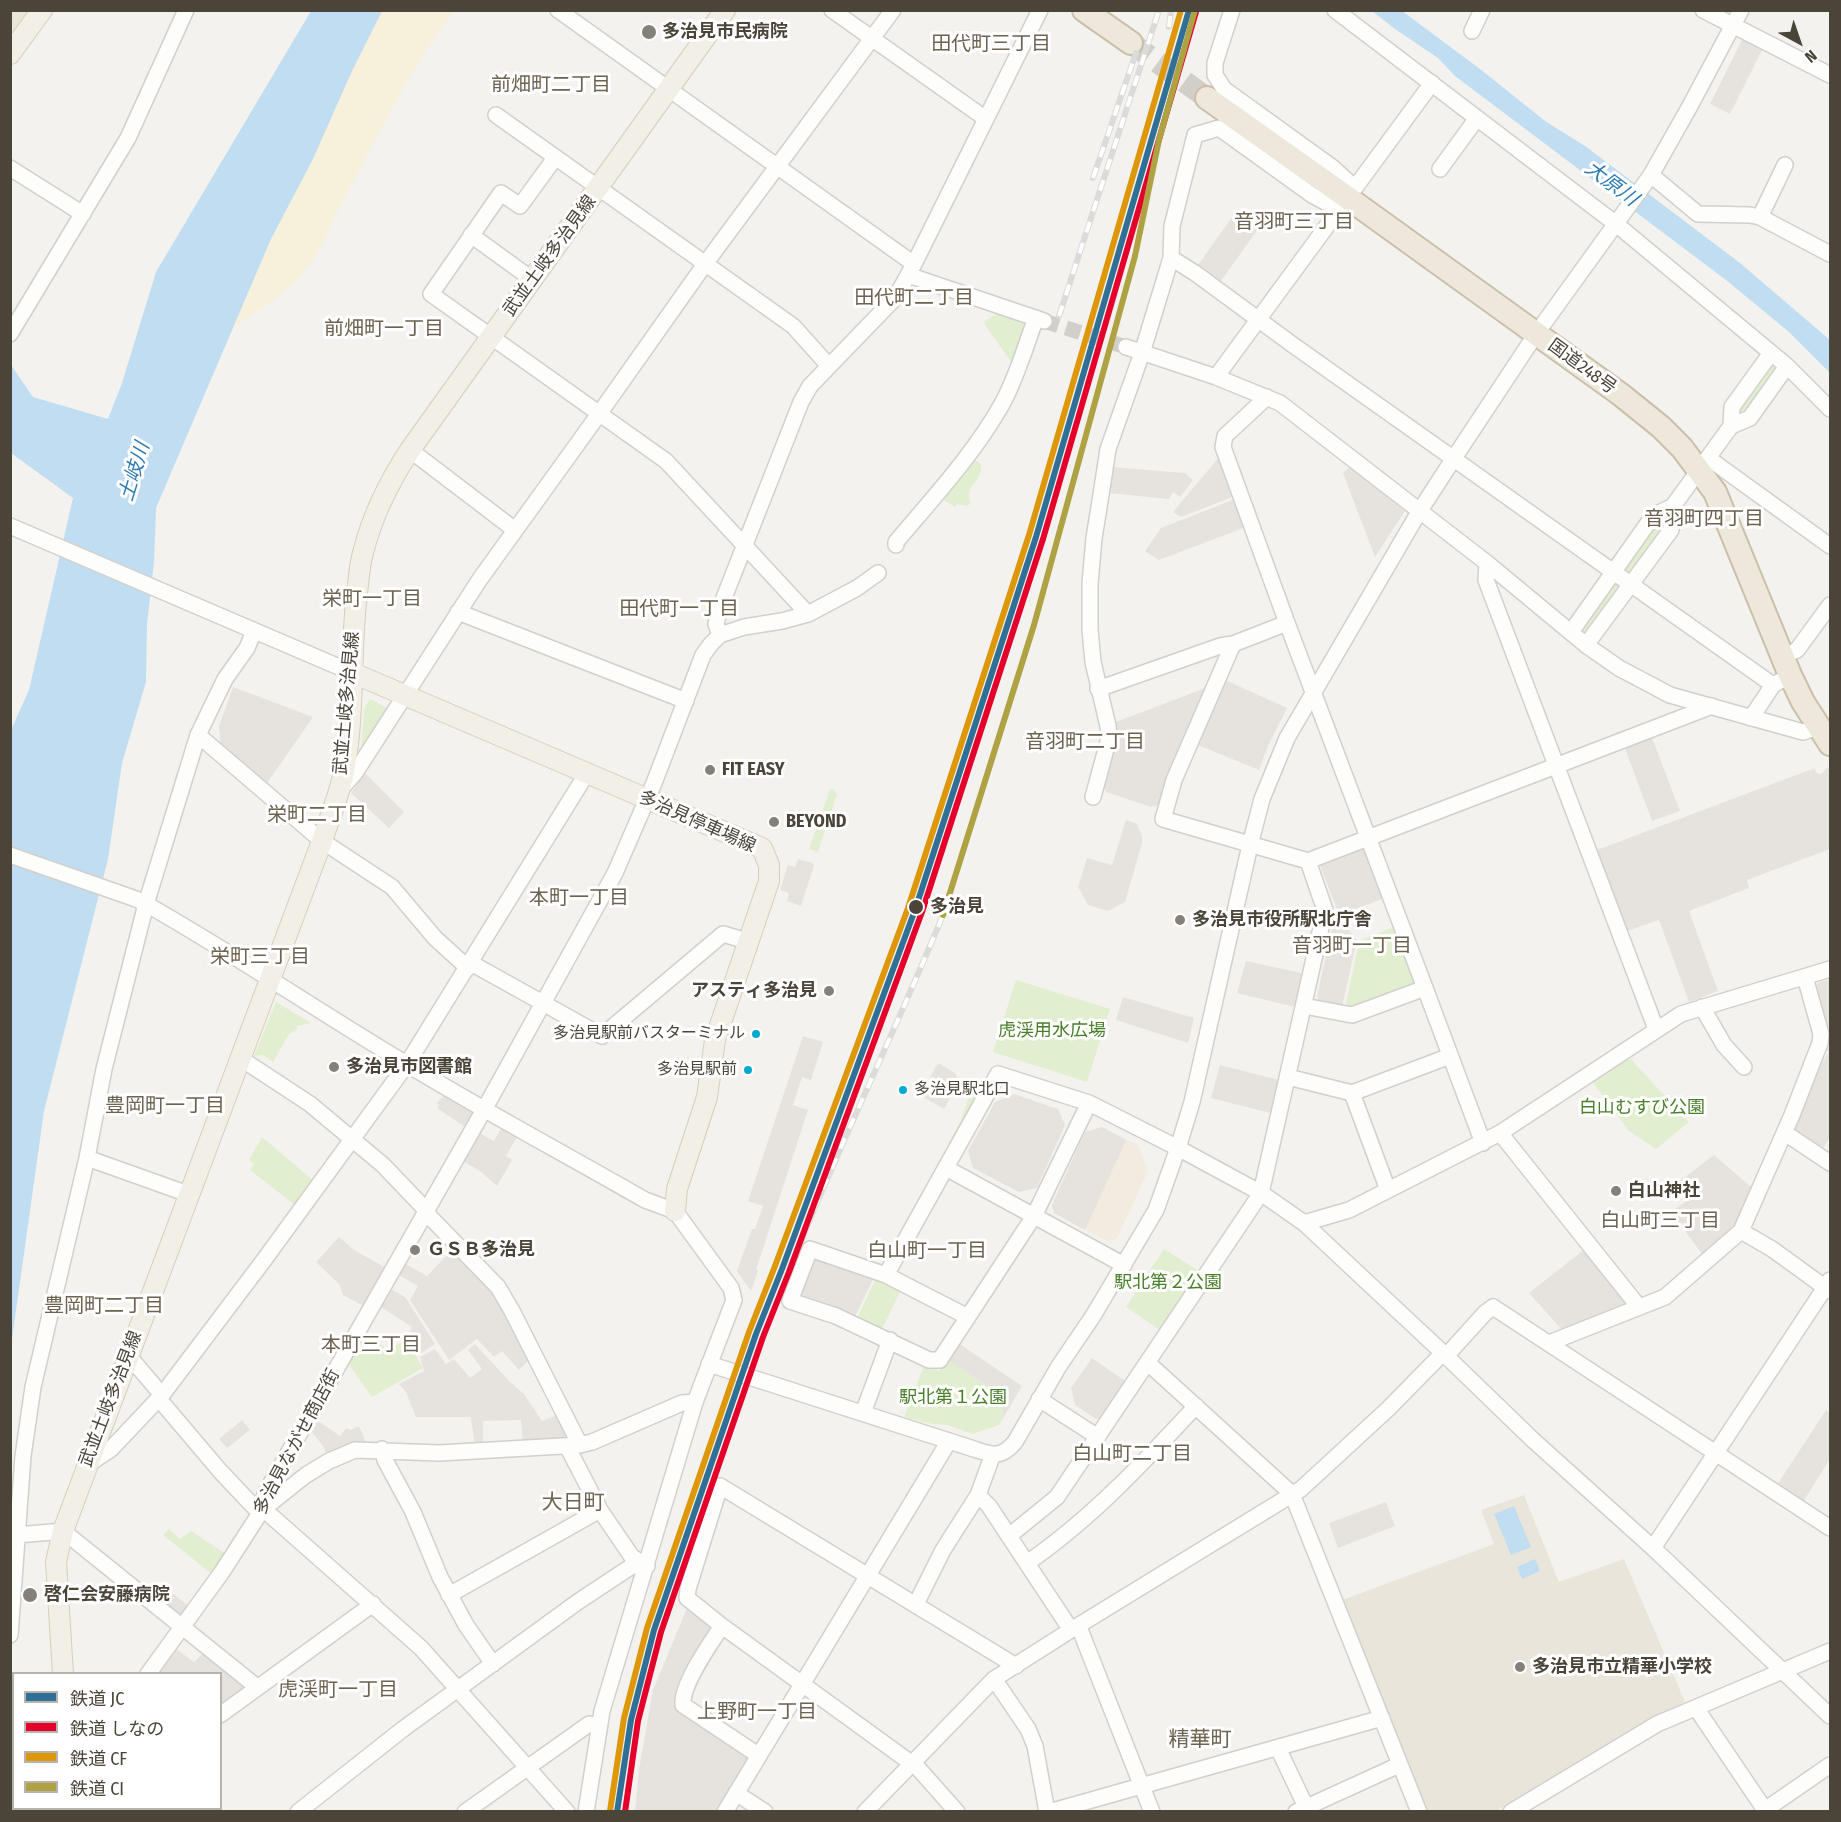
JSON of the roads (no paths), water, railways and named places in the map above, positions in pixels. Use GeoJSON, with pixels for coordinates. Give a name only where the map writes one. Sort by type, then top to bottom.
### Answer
{"type":"FeatureCollection","features":[{"type":"Feature","properties":{"kind":"highway"},"geometry":{"type":"LineString","coordinates":[[1084,10],[1131,44]]}},
{"type":"Feature","properties":{"kind":"highway","name":"国道248号"},"geometry":{"type":"LineString","coordinates":[[1207,98],[1620,394],[1704,464],[1782,672],[1825,735]]}},
{"type":"Feature","properties":{"kind":"main road"},"geometry":{"type":"LineString","coordinates":[[12,47],[42,10]]}},
{"type":"Feature","properties":{"kind":"main road","name":"武並土岐多治見線"},"geometry":{"type":"LineString","coordinates":[[63,1672],[56,1562],[63,1531],[322,841],[343,776],[353,674],[355,609],[362,555],[381,502],[393,475],[410,450],[725,10]]}},
{"type":"Feature","properties":{"kind":"main road","name":"多治見停車場線"},"geometry":{"type":"LineString","coordinates":[[353,674],[762,848],[769,865],[769,881],[715,1040],[707,1097],[677,1190],[675,1211]]}},
{"type":"Feature","properties":{"kind":"street"},"geometry":{"type":"LineString","coordinates":[[10,334],[128,138],[186,10]]}},
{"type":"Feature","properties":{"kind":"street"},"geometry":{"type":"LineString","coordinates":[[558,10],[777,167],[911,269],[1040,320],[1002,404],[968,454],[896,542],[896,545]]}},
{"type":"Feature","properties":{"kind":"street"},"geometry":{"type":"LineString","coordinates":[[832,10],[986,119]]}},
{"type":"Feature","properties":{"kind":"street"},"geometry":{"type":"LineString","coordinates":[[337,793],[355,773],[458,612],[515,530],[705,264],[893,10]]}},
{"type":"Feature","properties":{"kind":"street"},"geometry":{"type":"LineString","coordinates":[[878,573],[857,588],[808,614],[744,627],[720,635],[716,624],[720,608],[801,402],[810,386],[896,297],[1040,10]]}},
{"type":"Feature","properties":{"kind":"street"},"geometry":{"type":"LineString","coordinates":[[1232,10],[1215,63],[1215,75],[1224,88],[1332,167],[1348,198]]}},
{"type":"Feature","properties":{"kind":"street"},"geometry":{"type":"LineString","coordinates":[[1335,10],[1618,222],[1787,366],[1830,408]]}},
{"type":"Feature","properties":{"kind":"street"},"geometry":{"type":"LineString","coordinates":[[1472,31],[1482,10]]}},
{"type":"Feature","properties":{"kind":"street"},"geometry":{"type":"LineString","coordinates":[[1703,10],[1830,75]]}},
{"type":"Feature","properties":{"kind":"street"},"geometry":{"type":"LineString","coordinates":[[709,1364],[993,1454],[1001,1454],[1015,1442],[1156,1210],[1192,1102],[1262,799],[1287,738],[1419,512],[1536,334],[1649,177],[1741,10]]}},
{"type":"Feature","properties":{"kind":"street"},"geometry":{"type":"LineString","coordinates":[[1216,377],[1432,83]]}},
{"type":"Feature","properties":{"kind":"street"},"geometry":{"type":"LineString","coordinates":[[496,115],[793,326],[829,366]]}},
{"type":"Feature","properties":{"kind":"street"},"geometry":{"type":"LineString","coordinates":[[1440,169],[1477,118]]}},
{"type":"Feature","properties":{"kind":"street"},"geometry":{"type":"LineString","coordinates":[[1093,797],[1109,738],[1093,662],[1090,630],[1090,584],[1094,538],[1108,450],[1142,353],[1171,258],[1172,226],[1195,135],[1219,128],[1312,195],[1348,198]]}},
{"type":"Feature","properties":{"kind":"street"},"geometry":{"type":"LineString","coordinates":[[555,158],[520,206],[501,193],[431,294],[666,460],[808,614]]}},
{"type":"Feature","properties":{"kind":"street"},"geometry":{"type":"LineString","coordinates":[[1760,217],[1785,165]]}},
{"type":"Feature","properties":{"kind":"street"},"geometry":{"type":"LineString","coordinates":[[10,168],[83,214]]}},
{"type":"Feature","properties":{"kind":"street"},"geometry":{"type":"LineString","coordinates":[[1649,177],[1698,214],[1760,217],[1830,253]]}},
{"type":"Feature","properties":{"kind":"street"},"geometry":{"type":"LineString","coordinates":[[471,235],[533,280]]}},
{"type":"Feature","properties":{"kind":"street"},"geometry":{"type":"LineString","coordinates":[[1171,258],[1631,584],[1782,672]]}},
{"type":"Feature","properties":{"kind":"street"},"geometry":{"type":"LineString","coordinates":[[1126,347],[1216,377],[1280,403],[1487,563],[1586,645],[1619,668],[1670,694],[1750,718],[1803,732],[1825,735]]}},
{"type":"Feature","properties":{"kind":"street"},"geometry":{"type":"LineString","coordinates":[[1731,426],[1732,407],[1771,353]]}},
{"type":"Feature","properties":{"kind":"street"},"geometry":{"type":"LineString","coordinates":[[1571,632],[1653,516],[1673,506],[1731,426],[1750,418],[1787,366]]}},
{"type":"Feature","properties":{"kind":"street"},"geometry":{"type":"LineString","coordinates":[[1267,397],[1225,436],[1223,447],[1482,1143]]}},
{"type":"Feature","properties":{"kind":"street"},"geometry":{"type":"LineString","coordinates":[[410,450],[515,530]]}},
{"type":"Feature","properties":{"kind":"street"},"geometry":{"type":"LineString","coordinates":[[1704,464],[1830,546]]}},
{"type":"Feature","properties":{"kind":"street"},"geometry":{"type":"LineString","coordinates":[[1586,645],[1671,530],[1673,506]]}},
{"type":"Feature","properties":{"kind":"street"},"geometry":{"type":"LineString","coordinates":[[10,526],[353,674]]}},
{"type":"Feature","properties":{"kind":"street"},"geometry":{"type":"LineString","coordinates":[[1487,563],[1486,580],[1656,1029]]}},
{"type":"Feature","properties":{"kind":"street"},"geometry":{"type":"LineString","coordinates":[[1750,718],[1830,605]]}},
{"type":"Feature","properties":{"kind":"street"},"geometry":{"type":"LineString","coordinates":[[458,612],[686,701]]}},
{"type":"Feature","properties":{"kind":"street"},"geometry":{"type":"LineString","coordinates":[[1098,689],[1220,645],[1233,644],[1287,624]]}},
{"type":"Feature","properties":{"kind":"street"},"geometry":{"type":"LineString","coordinates":[[10,1635],[22,1456],[33,1388],[87,1158],[141,901],[198,735],[225,679],[247,648],[248,628]]}},
{"type":"Feature","properties":{"kind":"street","name":"多治見ながせ商店街"},"geometry":{"type":"LineString","coordinates":[[149,1672],[222,1572],[262,1510],[265,1494],[485,1108],[615,873],[647,799],[703,655],[720,635]]}},
{"type":"Feature","properties":{"kind":"street"},"geometry":{"type":"LineString","coordinates":[[1233,644],[1174,780],[1163,819],[1308,861],[1712,706]]}},
{"type":"Feature","properties":{"kind":"street"},"geometry":{"type":"LineString","coordinates":[[198,735],[322,841],[392,887],[435,938],[469,965],[602,1036],[723,934],[747,941]]}},
{"type":"Feature","properties":{"kind":"street"},"geometry":{"type":"LineString","coordinates":[[87,1465],[111,1449],[160,1397],[264,1260],[407,1064],[587,773]]}},
{"type":"Feature","properties":{"kind":"street"},"geometry":{"type":"LineString","coordinates":[[10,855],[141,901],[207,938],[269,980],[407,1064],[645,1200],[675,1211],[728,1283],[734,1300],[695,1402],[598,1726],[586,1812]]}},
{"type":"Feature","properties":{"kind":"street"},"geometry":{"type":"LineString","coordinates":[[1009,1536],[1057,1497],[1261,1192],[1325,910],[1308,861]]}},
{"type":"Feature","properties":{"kind":"street"},"geometry":{"type":"LineString","coordinates":[[1304,1223],[1349,1210],[1482,1143],[1681,1014],[1830,969]]}},
{"type":"Feature","properties":{"kind":"street"},"geometry":{"type":"LineString","coordinates":[[1549,1343],[1665,1297],[1741,1231],[1785,1133],[1820,1043],[1821,1034],[1805,977]]}},
{"type":"Feature","properties":{"kind":"street"},"geometry":{"type":"LineString","coordinates":[[1305,1006],[1352,1015],[1425,988]]}},
{"type":"Feature","properties":{"kind":"street"},"geometry":{"type":"LineString","coordinates":[[1702,1006],[1724,1045],[1744,1067]]}},
{"type":"Feature","properties":{"kind":"street"},"geometry":{"type":"LineString","coordinates":[[1288,1077],[1352,1093],[1450,1056]]}},
{"type":"Feature","properties":{"kind":"street"},"geometry":{"type":"LineString","coordinates":[[240,1058],[304,1100],[383,1165],[498,1287],[512,1311],[600,1510],[632,1557],[646,1566]]}},
{"type":"Feature","properties":{"kind":"street"},"geometry":{"type":"LineString","coordinates":[[886,1275],[998,1074],[1089,1103],[1261,1192],[1304,1223],[1830,1716]]}},
{"type":"Feature","properties":{"kind":"street"},"geometry":{"type":"LineString","coordinates":[[1352,1093],[1388,1190]]}},
{"type":"Feature","properties":{"kind":"street"},"geometry":{"type":"LineString","coordinates":[[968,1317],[886,1275],[810,1249],[790,1301],[836,1316],[929,1360],[940,1360],[1034,1216],[1089,1103]]}},
{"type":"Feature","properties":{"kind":"street"},"geometry":{"type":"LineString","coordinates":[[1500,1133],[1639,1307]]}},
{"type":"Feature","properties":{"kind":"street"},"geometry":{"type":"LineString","coordinates":[[1785,1133],[1830,1163]]}},
{"type":"Feature","properties":{"kind":"street"},"geometry":{"type":"LineString","coordinates":[[87,1158],[188,1194]]}},
{"type":"Feature","properties":{"kind":"street"},"geometry":{"type":"LineString","coordinates":[[946,1168],[1124,1265]]}},
{"type":"Feature","properties":{"kind":"street"},"geometry":{"type":"LineString","coordinates":[[1653,1548],[1829,1286],[1741,1231]]}},
{"type":"Feature","properties":{"kind":"street"},"geometry":{"type":"LineString","coordinates":[[865,1812],[994,1679],[1301,1489],[1388,1409],[1493,1306],[1830,1528]]}},
{"type":"Feature","properties":{"kind":"street"},"geometry":{"type":"LineString","coordinates":[[863,1413],[890,1340]]}},
{"type":"Feature","properties":{"kind":"street"},"geometry":{"type":"LineString","coordinates":[[128,1355],[220,1471],[254,1507],[269,1514],[421,1648],[567,1812]]}},
{"type":"Feature","properties":{"kind":"street"},"geometry":{"type":"LineString","coordinates":[[1148,1363],[1292,1494],[1419,1812]]}},
{"type":"Feature","properties":{"kind":"street"},"geometry":{"type":"LineString","coordinates":[[1039,1400],[1098,1437]]}},
{"type":"Feature","properties":{"kind":"street"},"geometry":{"type":"LineString","coordinates":[[262,1510],[306,1475],[329,1461],[355,1450],[382,1449],[440,1453],[573,1445],[592,1442],[682,1402],[695,1402]]}},
{"type":"Feature","properties":{"kind":"street"},"geometry":{"type":"LineString","coordinates":[[1027,1563],[1060,1540],[1142,1464],[1196,1406]]}},
{"type":"Feature","properties":{"kind":"street"},"geometry":{"type":"LineString","coordinates":[[725,1812],[949,1441]]}},
{"type":"Feature","properties":{"kind":"street"},"geometry":{"type":"LineString","coordinates":[[382,1449],[385,1460],[413,1512],[449,1595],[466,1626],[493,1664]]}},
{"type":"Feature","properties":{"kind":"street"},"geometry":{"type":"LineString","coordinates":[[916,1604],[943,1550],[978,1495],[993,1454]]}},
{"type":"Feature","properties":{"kind":"street"},"geometry":{"type":"LineString","coordinates":[[957,1812],[918,1767],[910,1764],[687,1598],[720,1486],[1016,1666]]}},
{"type":"Feature","properties":{"kind":"street"},"geometry":{"type":"LineString","coordinates":[[978,1495],[989,1506],[1075,1628],[1152,1812]]}},
{"type":"Feature","properties":{"kind":"street"},"geometry":{"type":"LineString","coordinates":[[449,1595],[600,1510]]}},
{"type":"Feature","properties":{"kind":"street"},"geometry":{"type":"LineString","coordinates":[[17,1535],[63,1531],[257,1687]]}},
{"type":"Feature","properties":{"kind":"street"},"geometry":{"type":"LineString","coordinates":[[298,1812],[459,1688],[579,1601],[632,1566],[646,1566]]}},
{"type":"Feature","properties":{"kind":"street"},"geometry":{"type":"LineString","coordinates":[[222,1713],[373,1604]]}},
{"type":"Feature","properties":{"kind":"street"},"geometry":{"type":"LineString","coordinates":[[722,1626],[701,1656],[682,1697],[683,1705],[758,1755]]}},
{"type":"Feature","properties":{"kind":"street"},"geometry":{"type":"LineString","coordinates":[[1511,1812],[1657,1724],[1830,1651]]}},
{"type":"Feature","properties":{"kind":"street"},"geometry":{"type":"LineString","coordinates":[[994,1679],[1028,1729],[1035,1746],[1048,1812],[1382,1718]]}},
{"type":"Feature","properties":{"kind":"street"},"geometry":{"type":"LineString","coordinates":[[1696,1708],[1763,1811],[1830,1766]]}},
{"type":"Feature","properties":{"kind":"street"},"geometry":{"type":"LineString","coordinates":[[465,1812],[589,1724],[598,1726]]}},
{"type":"Feature","properties":{"kind":"street"},"geometry":{"type":"LineString","coordinates":[[1278,1748],[1301,1809],[1399,1765]]}},
{"type":"Feature","properties":{"kind":"street"},"geometry":{"type":"LineString","coordinates":[[10,1810],[12,1786]]}},
{"type":"Feature","properties":{"kind":"street"},"geometry":{"type":"LineString","coordinates":[[736,1793],[765,1812]]}},
{"type":"Feature","properties":{"kind":"water","name":"土岐川"},"geometry":{"type":"Polygon","coordinates":[[[311,11],[382,11],[352,71],[313,159],[271,239],[156,508],[154,562],[147,624],[146,682],[122,763],[108,859],[44,1111],[11,1346],[11,730],[29,690],[73,498],[11,453],[11,365],[33,397],[108,419],[122,383],[156,272],[311,11]]]}},
{"type":"Feature","properties":{"kind":"water","name":"大原川"},"geometry":{"type":"Polygon","coordinates":[[[1372,11],[1402,11],[1545,121],[1585,146],[1740,263],[1830,340],[1830,373],[1789,332],[1726,280],[1455,76],[1438,58],[1372,11]]]}},
{"type":"Feature","properties":{"kind":"water"},"geometry":{"type":"Polygon","coordinates":[[[1514,1506],[1531,1547],[1511,1555],[1494,1514],[1514,1506]]]}},
{"type":"Feature","properties":{"kind":"water"},"geometry":{"type":"Polygon","coordinates":[[[1535,1559],[1540,1571],[1522,1579],[1517,1567],[1535,1559]]]}},
{"type":"Feature","properties":{"kind":"tunnel"},"geometry":{"type":"LineString","coordinates":[[1131,43],[1207,98]]}},
{"type":"Feature","properties":{"kind":"tunnel"},"geometry":{"type":"LineString","coordinates":[[1044,321],[1126,347]]}},
{"type":"Feature","properties":{"kind":"railway"},"geometry":{"type":"LineString","coordinates":[[1059,316],[1159,10]]}},
{"type":"Feature","properties":{"kind":"railway"},"geometry":{"type":"LineString","coordinates":[[1169,27],[1171,10]]}},
{"type":"Feature","properties":{"kind":"railway"},"geometry":{"type":"LineString","coordinates":[[1093,178],[1136,53]]}},
{"type":"Feature","properties":{"kind":"railway"},"geometry":{"type":"LineString","coordinates":[[789,1270],[943,915]]}},
{"type":"Feature","properties":{"kind":"rail line","name":"CF"},"geometry":{"type":"LineString","coordinates":[[610,1811],[624,1718],[647,1628],[749,1332],[908,908],[1029,535],[1181,10]]}},
{"type":"Feature","properties":{"kind":"rail line","name":"JC"},"geometry":{"type":"LineString","coordinates":[[617,1812],[631,1720],[654,1630],[756,1334],[915,910],[1036,537],[1189,10]]}},
{"type":"Feature","properties":{"kind":"rail line","name":"CI"},"geometry":{"type":"LineString","coordinates":[[943,915],[1034,625],[1135,256],[1159,140],[1195,10]]}},
{"type":"Feature","properties":{"kind":"rail line","name":"しなの"},"geometry":{"type":"LineString","coordinates":[[625,1812],[638,1721],[661,1632],[763,1337],[922,912],[1043,539],[1196,12]]}},
{"type":"Feature","properties":{"kind":"place","name":"多治見市民病院"},"geometry":{"type":"Point","coordinates":[649,32]}},
{"type":"Feature","properties":{"kind":"place","name":"FIT EASY"},"geometry":{"type":"Point","coordinates":[710,770]}},
{"type":"Feature","properties":{"kind":"place","name":"BEYOND"},"geometry":{"type":"Point","coordinates":[774,822]}},
{"type":"Feature","properties":{"kind":"place","name":"多治見"},"geometry":{"type":"Point","coordinates":[916,907]}},
{"type":"Feature","properties":{"kind":"place","name":"多治見市役所駅北庁舎"},"geometry":{"type":"Point","coordinates":[1180,920]}},
{"type":"Feature","properties":{"kind":"place","name":"アスティ多治見"},"geometry":{"type":"Point","coordinates":[829,991]}},
{"type":"Feature","properties":{"kind":"place","name":"多治見駅前バスターミナル"},"geometry":{"type":"Point","coordinates":[756,1034]}},
{"type":"Feature","properties":{"kind":"place","name":"多治見市図書館"},"geometry":{"type":"Point","coordinates":[334,1067]}},
{"type":"Feature","properties":{"kind":"place","name":"多治見駅前"},"geometry":{"type":"Point","coordinates":[748,1070]}},
{"type":"Feature","properties":{"kind":"place","name":"多治見駅北口"},"geometry":{"type":"Point","coordinates":[903,1090]}},
{"type":"Feature","properties":{"kind":"place","name":"白山神社"},"geometry":{"type":"Point","coordinates":[1616,1191]}},
{"type":"Feature","properties":{"kind":"place","name":"ＧＳＢ多治見"},"geometry":{"type":"Point","coordinates":[415,1250]}},
{"type":"Feature","properties":{"kind":"place","name":"啓仁会安藤病院"},"geometry":{"type":"Point","coordinates":[30,1595]}},
{"type":"Feature","properties":{"kind":"place","name":"多治見市立精華小学校"},"geometry":{"type":"Point","coordinates":[1520,1667]}},
{"type":"Feature","properties":{"kind":"district","name":"田代町三丁目"},"geometry":{"type":"Point","coordinates":[991,44]}},
{"type":"Feature","properties":{"kind":"district","name":"前畑町二丁目"},"geometry":{"type":"Point","coordinates":[551,85]}},
{"type":"Feature","properties":{"kind":"district","name":"音羽町三丁目"},"geometry":{"type":"Point","coordinates":[1294,222]}},
{"type":"Feature","properties":{"kind":"district","name":"田代町二丁目"},"geometry":{"type":"Point","coordinates":[914,298]}},
{"type":"Feature","properties":{"kind":"district","name":"前畑町一丁目"},"geometry":{"type":"Point","coordinates":[384,329]}},
{"type":"Feature","properties":{"kind":"district","name":"音羽町四丁目"},"geometry":{"type":"Point","coordinates":[1704,519]}},
{"type":"Feature","properties":{"kind":"district","name":"栄町一丁目"},"geometry":{"type":"Point","coordinates":[372,599]}},
{"type":"Feature","properties":{"kind":"district","name":"田代町一丁目"},"geometry":{"type":"Point","coordinates":[679,609]}},
{"type":"Feature","properties":{"kind":"district","name":"音羽町二丁目"},"geometry":{"type":"Point","coordinates":[1085,742]}},
{"type":"Feature","properties":{"kind":"district","name":"栄町二丁目"},"geometry":{"type":"Point","coordinates":[317,815]}},
{"type":"Feature","properties":{"kind":"district","name":"本町一丁目"},"geometry":{"type":"Point","coordinates":[579,898]}},
{"type":"Feature","properties":{"kind":"district","name":"音羽町一丁目"},"geometry":{"type":"Point","coordinates":[1352,946]}},
{"type":"Feature","properties":{"kind":"district","name":"栄町三丁目"},"geometry":{"type":"Point","coordinates":[260,957]}},
{"type":"Feature","properties":{"kind":"district","name":"豊岡町一丁目"},"geometry":{"type":"Point","coordinates":[165,1106]}},
{"type":"Feature","properties":{"kind":"district","name":"白山町三丁目"},"geometry":{"type":"Point","coordinates":[1660,1221]}},
{"type":"Feature","properties":{"kind":"district","name":"白山町一丁目"},"geometry":{"type":"Point","coordinates":[927,1251]}},
{"type":"Feature","properties":{"kind":"district","name":"豊岡町二丁目"},"geometry":{"type":"Point","coordinates":[104,1306]}},
{"type":"Feature","properties":{"kind":"district","name":"本町三丁目"},"geometry":{"type":"Point","coordinates":[371,1345]}},
{"type":"Feature","properties":{"kind":"district","name":"白山町二丁目"},"geometry":{"type":"Point","coordinates":[1132,1454]}},
{"type":"Feature","properties":{"kind":"district","name":"大日町"},"geometry":{"type":"Point","coordinates":[573,1503]}},
{"type":"Feature","properties":{"kind":"district","name":"虎渓町一丁目"},"geometry":{"type":"Point","coordinates":[338,1690]}},
{"type":"Feature","properties":{"kind":"district","name":"上野町一丁目"},"geometry":{"type":"Point","coordinates":[757,1712]}},
{"type":"Feature","properties":{"kind":"district","name":"精華町"},"geometry":{"type":"Point","coordinates":[1200,1740]}},
{"type":"Feature","properties":{"kind":"park label","name":"虎渓用水広場"},"geometry":{"type":"Point","coordinates":[1052,1031]}},
{"type":"Feature","properties":{"kind":"park label","name":"白山むすび公園"},"geometry":{"type":"Point","coordinates":[1642,1108]}},
{"type":"Feature","properties":{"kind":"park label","name":"駅北第２公園"},"geometry":{"type":"Point","coordinates":[1168,1283]}},
{"type":"Feature","properties":{"kind":"park label","name":"駅北第１公園"},"geometry":{"type":"Point","coordinates":[953,1398]}}]}
